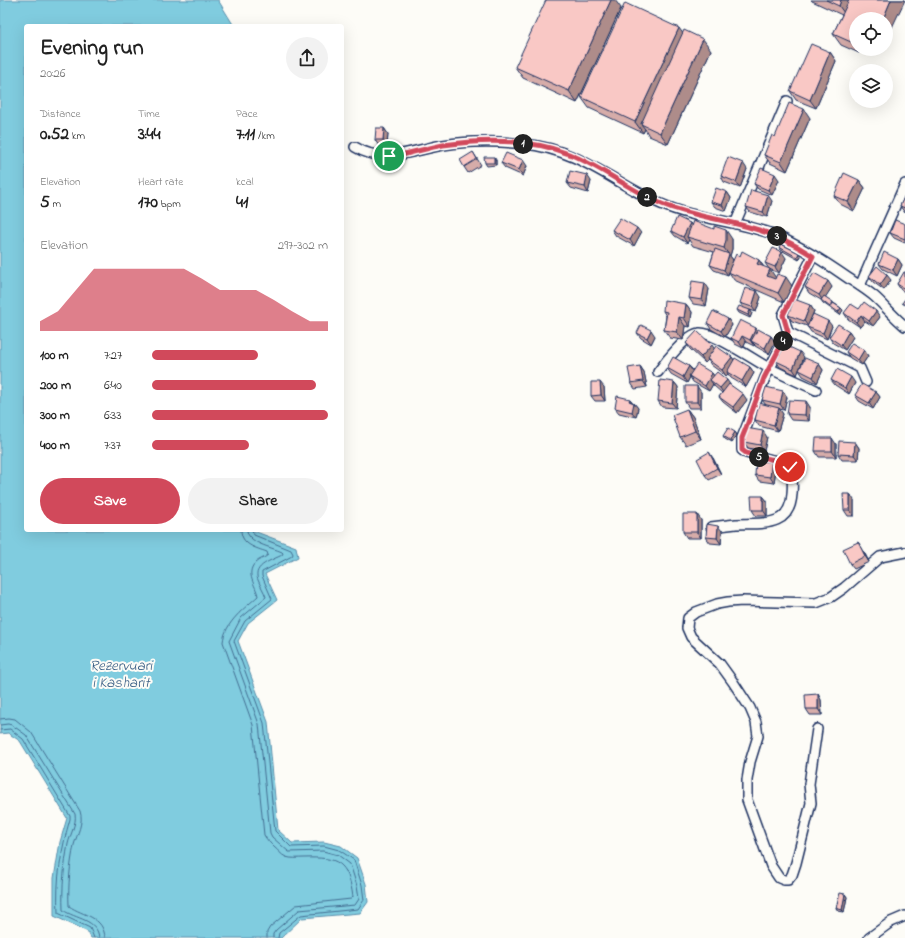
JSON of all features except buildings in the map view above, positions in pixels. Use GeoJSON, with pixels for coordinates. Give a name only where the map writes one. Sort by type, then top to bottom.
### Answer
{"type":"FeatureCollection","features":[{"type":"Feature","properties":{"kind":"street"},"geometry":{"type":"LineString","coordinates":[[734,224],[787,101]]}},
{"type":"Feature","properties":{"kind":"street"},"geometry":{"type":"LineString","coordinates":[[355,147],[364,153],[396,156],[443,146],[486,142],[525,144],[546,147],[569,154],[592,165],[662,204],[688,213],[775,235],[813,256],[860,286],[875,297],[895,319],[905,326]]}},
{"type":"Feature","properties":{"kind":"street"},"geometry":{"type":"LineString","coordinates":[[860,286],[905,184]]}},
{"type":"Feature","properties":{"kind":"street"},"geometry":{"type":"LineString","coordinates":[[711,527],[771,522],[781,517],[790,507],[793,484],[792,473],[787,464],[746,453],[742,450],[742,438],[764,378],[788,332],[783,315],[813,256]]}},
{"type":"Feature","properties":{"kind":"street"},"geometry":{"type":"LineString","coordinates":[[658,372],[664,363],[681,345],[694,334],[701,332],[716,337],[770,368],[816,390]]}},
{"type":"Feature","properties":{"kind":"street"},"geometry":{"type":"LineString","coordinates":[[788,332],[860,368],[866,382]]}},
{"type":"Feature","properties":{"kind":"street"},"geometry":{"type":"LineString","coordinates":[[817,729],[809,784],[811,803],[792,875],[788,880],[784,880],[779,878],[772,866],[747,800],[747,780],[750,762],[758,736],[756,722],[750,708],[720,664],[691,636],[686,628],[688,618],[696,612],[717,604],[733,602],[816,603],[831,597],[844,588],[880,557],[897,552],[905,552]]}},
{"type":"Feature","properties":{"kind":"street"},"geometry":{"type":"LineString","coordinates":[[869,938],[891,922],[905,916]]}},
{"type":"Feature","properties":{"kind":"water","name":"Rezervuari i Kasharit"},"geometry":{"type":"Polygon","coordinates":[[[0,0],[218,0],[233,24],[24,24],[24,532],[256,532],[296,547],[298,557],[265,574],[277,600],[248,623],[238,641],[268,722],[278,830],[292,843],[324,842],[341,846],[357,858],[366,884],[368,902],[360,913],[302,918],[281,938],[91,938],[88,932],[54,916],[54,878],[60,842],[67,818],[20,741],[8,733],[0,734],[0,0]]]}},
{"type":"Feature","properties":{"kind":"route"},"geometry":{"type":"LineString","coordinates":[[389,156],[396,156],[443,146],[486,142],[506,142],[546,147],[569,154],[592,165],[662,204],[688,213],[775,235],[813,256],[783,315],[788,332],[764,378],[741,444],[742,450],[746,453],[782,462],[790,467]]}}]}
